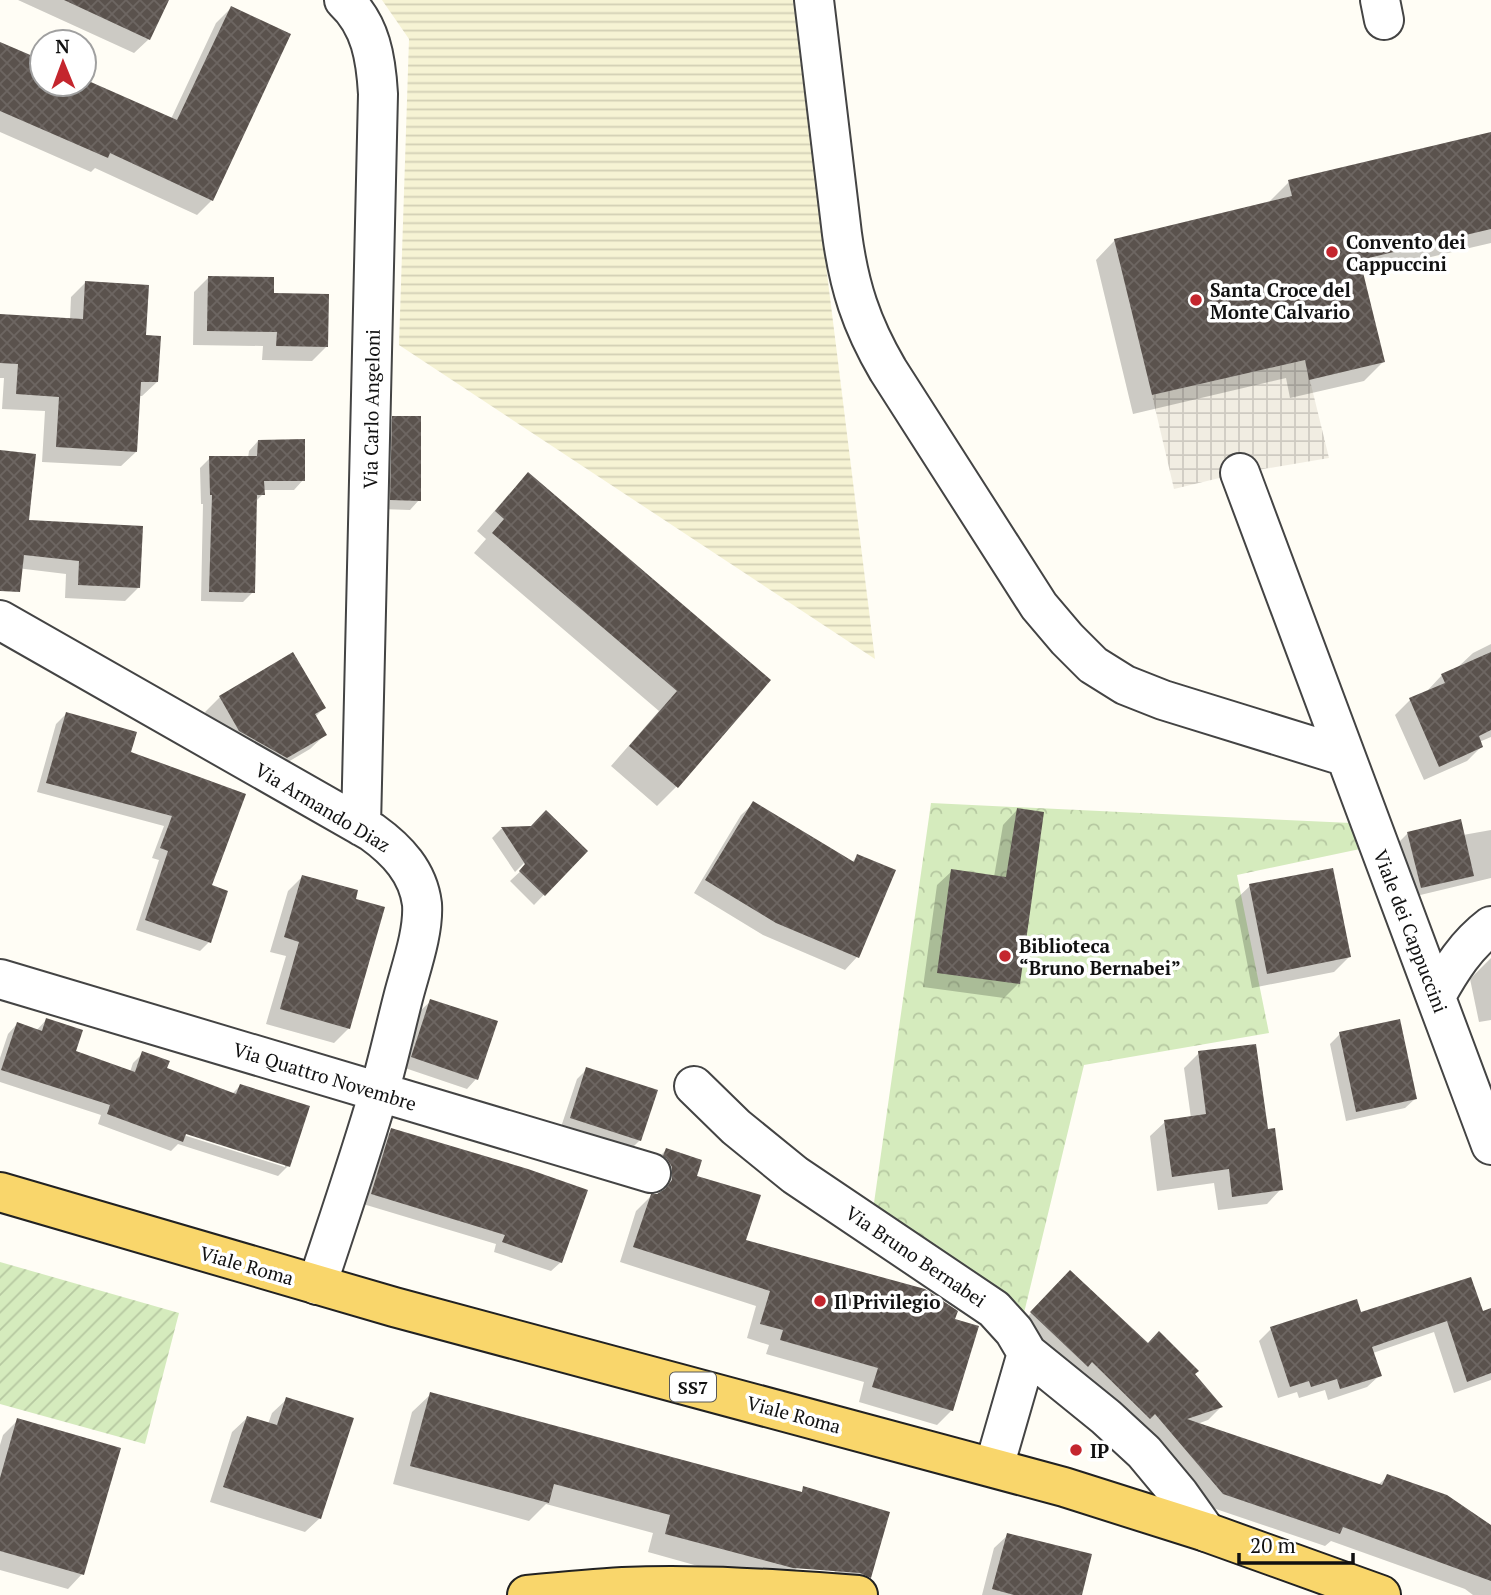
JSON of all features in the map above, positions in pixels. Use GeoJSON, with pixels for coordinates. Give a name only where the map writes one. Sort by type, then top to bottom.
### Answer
{"type":"FeatureCollection","features":[{"type":"Feature","properties":{"kind":"main road","name":"Viale Roma"},"geometry":{"type":"LineString","coordinates":[[0,1192],[394,1307],[1094,1496],[1206,1532],[1381,1595]]}},
{"type":"Feature","properties":{"kind":"main road"},"geometry":{"type":"LineString","coordinates":[[527,1595],[649,1587],[770,1589],[858,1595]]}},
{"type":"Feature","properties":{"kind":"street","name":"Via Carlo Angeloni"},"geometry":{"type":"LineString","coordinates":[[344,0],[356,12],[370,40],[376,63],[378,94],[361,826]]}},
{"type":"Feature","properties":{"kind":"street"},"geometry":{"type":"LineString","coordinates":[[814,0],[845,260],[858,309],[888,370],[1039,606],[1087,659],[1125,685],[1163,700],[1344,756]]}},
{"type":"Feature","properties":{"kind":"street","name":"Viale dei Cappuccini"},"geometry":{"type":"LineString","coordinates":[[1240,473],[1491,1144]]}},
{"type":"Feature","properties":{"kind":"street","name":"Via Armando Diaz"},"geometry":{"type":"LineString","coordinates":[[0,620],[361,826],[391,846],[408,866],[422,903],[418,942],[379,1092],[317,1285]]}},
{"type":"Feature","properties":{"kind":"street"},"geometry":{"type":"LineString","coordinates":[[1436,996],[1459,957],[1491,926]]}},
{"type":"Feature","properties":{"kind":"street","name":"Via Quattro Novembre"},"geometry":{"type":"LineString","coordinates":[[0,979],[651,1173]]}},
{"type":"Feature","properties":{"kind":"street","name":"Via Bruno Bernabei"},"geometry":{"type":"LineString","coordinates":[[694,1087],[736,1128],[795,1175],[994,1309],[1014,1331],[1027,1353],[1106,1417],[1144,1452],[1179,1493],[1206,1532]]}},
{"type":"Feature","properties":{"kind":"street"},"geometry":{"type":"LineString","coordinates":[[994,1467],[1027,1353]]}},
{"type":"Feature","properties":{"kind":"shaded area"},"geometry":{"type":"Polygon","coordinates":[[[382,0],[793,0],[875,659],[399,345],[409,39],[382,0]]]}},
{"type":"Feature","properties":{"kind":"shaded area"},"geometry":{"type":"Polygon","coordinates":[[[1305,360],[1329,458],[1240,473],[1174,489],[1152,395],[1305,360]]]}},
{"type":"Feature","properties":{"kind":"green space"},"geometry":{"type":"Polygon","coordinates":[[[931,803],[1351,823],[1360,849],[1237,875],[1269,1033],[1084,1065],[1024,1313],[873,1210],[931,803]]]}},
{"type":"Feature","properties":{"kind":"green space"},"geometry":{"type":"Polygon","coordinates":[[[0,1262],[179,1313],[145,1444],[0,1404],[0,1262]]]}},
{"type":"Feature","properties":{"kind":"building"},"geometry":{"type":"Polygon","coordinates":[[[64,0],[169,0],[150,40],[64,0]]]}},
{"type":"Feature","properties":{"kind":"building"},"geometry":{"type":"Polygon","coordinates":[[[231,6],[291,34],[213,201],[110,153],[108,158],[0,111],[0,42],[28,54],[28,98],[98,98],[98,85],[177,120],[231,6]]]}},
{"type":"Feature","properties":{"kind":"building"},"geometry":{"type":"Polygon","coordinates":[[[1491,132],[1491,229],[1360,260],[1385,362],[1309,380],[1305,360],[1152,395],[1114,239],[1292,196],[1288,180],[1491,132]]]}},
{"type":"Feature","properties":{"kind":"building"},"geometry":{"type":"Polygon","coordinates":[[[208,276],[274,277],[274,293],[329,294],[328,347],[276,346],[277,332],[207,331],[208,276]]]}},
{"type":"Feature","properties":{"kind":"building"},"geometry":{"type":"Polygon","coordinates":[[[85,281],[149,285],[146,335],[161,336],[158,382],[141,382],[137,452],[56,447],[59,397],[16,394],[18,364],[0,363],[0,314],[83,319],[85,281]]]}},
{"type":"Feature","properties":{"kind":"building"},"geometry":{"type":"Polygon","coordinates":[[[392,416],[421,416],[421,501],[390,500],[392,416]]]}},
{"type":"Feature","properties":{"kind":"building"},"geometry":{"type":"Polygon","coordinates":[[[305,439],[305,481],[264,481],[265,495],[257,495],[255,593],[209,592],[212,495],[209,456],[257,456],[258,440],[305,439]]]}},
{"type":"Feature","properties":{"kind":"building"},"geometry":{"type":"Polygon","coordinates":[[[0,450],[36,454],[29,520],[143,526],[140,588],[78,585],[79,561],[24,555],[20,592],[0,591],[0,450]]]}},
{"type":"Feature","properties":{"kind":"building"},"geometry":{"type":"Polygon","coordinates":[[[528,472],[771,680],[678,788],[629,746],[677,691],[492,533],[504,519],[495,511],[528,472]]]}},
{"type":"Feature","properties":{"kind":"building"},"geometry":{"type":"Polygon","coordinates":[[[293,652],[326,708],[315,714],[327,735],[287,758],[239,731],[219,696],[293,652]]]}},
{"type":"Feature","properties":{"kind":"building"},"geometry":{"type":"Polygon","coordinates":[[[1491,652],[1491,730],[1479,736],[1483,747],[1439,767],[1409,698],[1445,683],[1441,674],[1491,652]]]}},
{"type":"Feature","properties":{"kind":"building"},"geometry":{"type":"Polygon","coordinates":[[[66,712],[137,732],[131,752],[246,794],[212,885],[228,891],[211,943],[145,920],[168,851],[160,848],[172,816],[46,783],[66,712]]]}},
{"type":"Feature","properties":{"kind":"building"},"geometry":{"type":"Polygon","coordinates":[[[753,801],[854,862],[857,854],[896,870],[859,958],[776,923],[705,880],[753,801]]]}},
{"type":"Feature","properties":{"kind":"building"},"geometry":{"type":"Polygon","coordinates":[[[1017,808],[1044,812],[1020,984],[937,973],[951,869],[1006,877],[1017,808]]]}},
{"type":"Feature","properties":{"kind":"building"},"geometry":{"type":"Polygon","coordinates":[[[546,810],[588,851],[545,896],[519,871],[525,864],[501,827],[531,826],[546,810]]]}},
{"type":"Feature","properties":{"kind":"building"},"geometry":{"type":"Polygon","coordinates":[[[1461,819],[1474,876],[1421,888],[1407,832],[1461,819]]]}},
{"type":"Feature","properties":{"kind":"building"},"geometry":{"type":"Polygon","coordinates":[[[1333,868],[1351,957],[1267,974],[1249,884],[1333,868]]]}},
{"type":"Feature","properties":{"kind":"building"},"geometry":{"type":"Polygon","coordinates":[[[302,875],[358,890],[356,899],[385,907],[350,1029],[280,1009],[299,942],[284,937],[302,875]]]}},
{"type":"Feature","properties":{"kind":"building"},"geometry":{"type":"Polygon","coordinates":[[[430,999],[498,1021],[478,1080],[411,1057],[430,999]]]}},
{"type":"Feature","properties":{"kind":"building"},"geometry":{"type":"Polygon","coordinates":[[[46,1018],[83,1030],[76,1051],[135,1072],[142,1051],[170,1061],[167,1068],[236,1094],[240,1084],[310,1106],[290,1167],[186,1134],[183,1142],[107,1114],[110,1105],[1,1070],[17,1022],[42,1031],[46,1018]]]}},
{"type":"Feature","properties":{"kind":"building"},"geometry":{"type":"Polygon","coordinates":[[[1400,1019],[1417,1099],[1356,1112],[1339,1032],[1400,1019]]]}},
{"type":"Feature","properties":{"kind":"building"},"geometry":{"type":"Polygon","coordinates":[[[1256,1044],[1268,1129],[1275,1128],[1283,1190],[1232,1197],[1229,1169],[1172,1177],[1164,1120],[1206,1114],[1198,1051],[1256,1044]]]}},
{"type":"Feature","properties":{"kind":"building"},"geometry":{"type":"Polygon","coordinates":[[[586,1067],[658,1090],[641,1141],[570,1118],[586,1067]]]}},
{"type":"Feature","properties":{"kind":"building"},"geometry":{"type":"Polygon","coordinates":[[[391,1128],[588,1190],[562,1263],[502,1242],[505,1235],[371,1194],[391,1128]]]}},
{"type":"Feature","properties":{"kind":"building"},"geometry":{"type":"Polygon","coordinates":[[[666,1148],[702,1160],[697,1176],[761,1195],[746,1240],[925,1289],[958,1311],[955,1319],[979,1326],[953,1411],[872,1387],[878,1368],[780,1340],[783,1330],[760,1324],[770,1291],[633,1247],[651,1194],[665,1189],[672,1180],[672,1167],[663,1156],[666,1148]]]}},
{"type":"Feature","properties":{"kind":"building"},"geometry":{"type":"Polygon","coordinates":[[[1070,1270],[1148,1343],[1159,1331],[1199,1371],[1195,1374],[1223,1407],[1187,1419],[1382,1485],[1387,1474],[1447,1495],[1491,1525],[1491,1581],[1343,1527],[1340,1534],[1223,1494],[1155,1414],[1150,1419],[1092,1362],[1088,1367],[1030,1312],[1070,1270]]]}},
{"type":"Feature","properties":{"kind":"building"},"geometry":{"type":"Polygon","coordinates":[[[1471,1277],[1483,1311],[1491,1308],[1491,1373],[1467,1382],[1447,1321],[1372,1347],[1382,1376],[1340,1389],[1337,1379],[1311,1387],[1309,1381],[1290,1387],[1270,1327],[1357,1299],[1361,1312],[1471,1277]]]}},
{"type":"Feature","properties":{"kind":"building"},"geometry":{"type":"Polygon","coordinates":[[[430,1392],[802,1492],[803,1486],[890,1512],[871,1578],[860,1573],[793,1568],[665,1534],[670,1515],[554,1484],[549,1503],[410,1466],[430,1392]]]}},
{"type":"Feature","properties":{"kind":"building"},"geometry":{"type":"Polygon","coordinates":[[[286,1397],[354,1418],[321,1519],[223,1487],[247,1416],[277,1425],[286,1397]]]}},
{"type":"Feature","properties":{"kind":"building"},"geometry":{"type":"Polygon","coordinates":[[[17,1418],[121,1448],[84,1575],[0,1551],[0,1478],[17,1418]]]}},
{"type":"Feature","properties":{"kind":"building"},"geometry":{"type":"Polygon","coordinates":[[[1007,1533],[1092,1554],[1082,1595],[1014,1595],[992,1589],[1007,1533]]]}},
{"type":"Feature","properties":{"kind":"place","name":"Convento dei Cappuccini"},"geometry":{"type":"Point","coordinates":[1332,252]}},
{"type":"Feature","properties":{"kind":"place","name":"Santa Croce del Monte Calvario"},"geometry":{"type":"Point","coordinates":[1196,300]}},
{"type":"Feature","properties":{"kind":"place","name":"Biblioteca “Bruno Bernabei”"},"geometry":{"type":"Point","coordinates":[1005,956]}},
{"type":"Feature","properties":{"kind":"place","name":"Il Privilegio"},"geometry":{"type":"Point","coordinates":[820,1301]}},
{"type":"Feature","properties":{"kind":"place","name":"IP"},"geometry":{"type":"Point","coordinates":[1076,1450]}}]}
